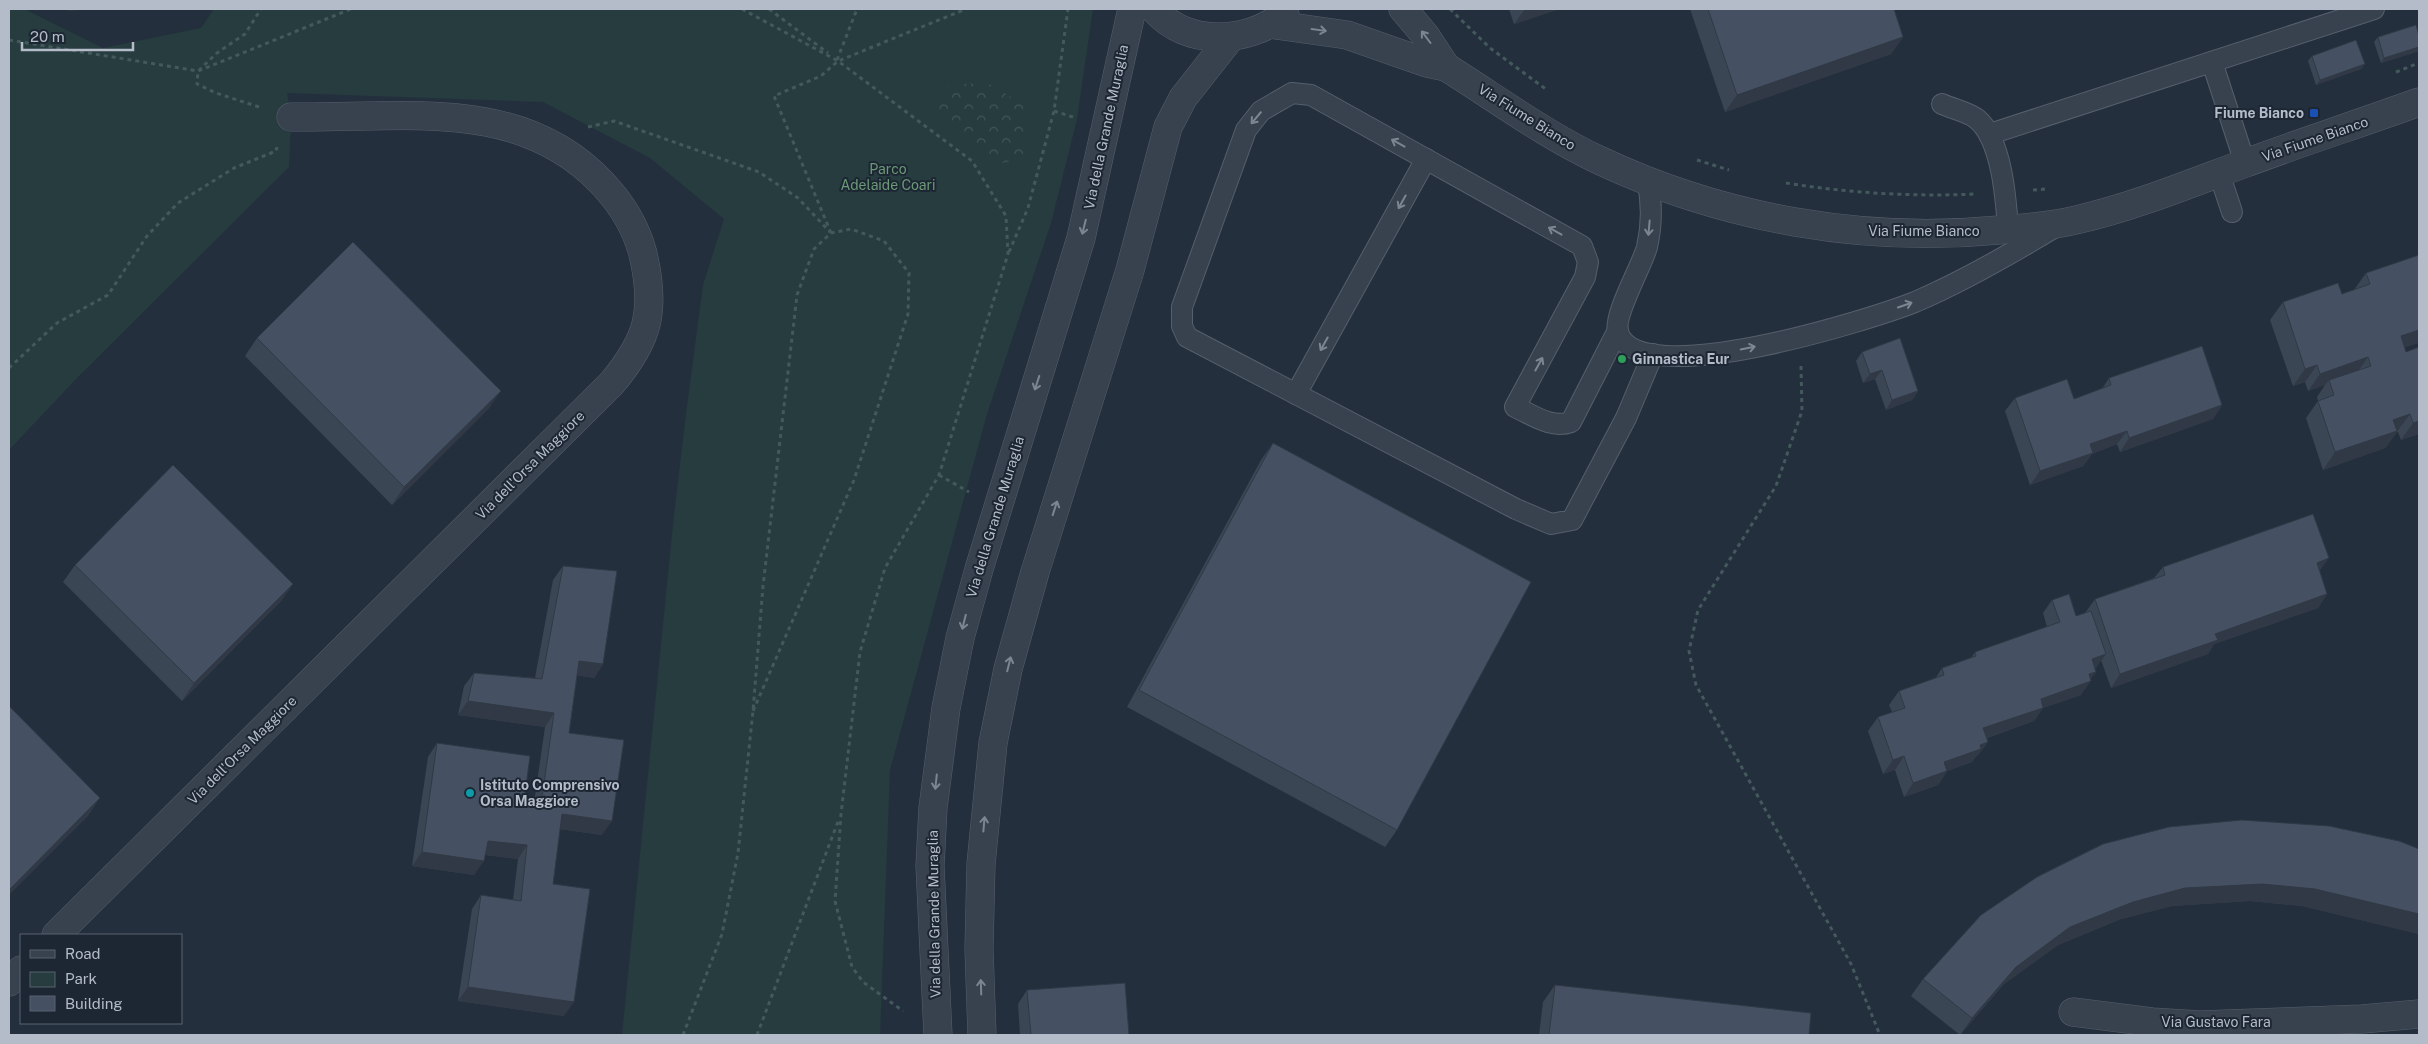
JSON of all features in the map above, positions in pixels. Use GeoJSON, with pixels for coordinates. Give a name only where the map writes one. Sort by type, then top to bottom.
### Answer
{"type":"FeatureCollection","features":[{"type":"Feature","properties":{"kind":"street","name":"Via della Grande Muraglia"},"geometry":{"type":"LineString","coordinates":[[938,1035],[930,866],[933,808],[946,708],[973,588],[1081,238],[1132,9]]}},
{"type":"Feature","properties":{"kind":"street"},"geometry":{"type":"LineString","coordinates":[[1154,9],[1170,24],[1195,35],[1216,38],[1231,37],[1270,24],[1292,9]]}},
{"type":"Feature","properties":{"kind":"street"},"geometry":{"type":"LineString","coordinates":[[1403,9],[1425,34],[1446,67]]}},
{"type":"Feature","properties":{"kind":"street"},"geometry":{"type":"LineString","coordinates":[[1270,24],[1347,35],[1427,63],[1446,67]]}},
{"type":"Feature","properties":{"kind":"street"},"geometry":{"type":"LineString","coordinates":[[982,1035],[979,949],[981,864],[993,743],[1008,668],[1034,572],[1130,270],[1168,127],[1183,98],[1231,37]]}},
{"type":"Feature","properties":{"kind":"street","name":"Via Fiume Bianco"},"geometry":{"type":"LineString","coordinates":[[1446,67],[1580,150],[1600,161],[1647,179],[1742,210],[1818,227],[1906,234],[2008,229],[2062,223],[2135,203],[2419,102]]}},
{"type":"Feature","properties":{"kind":"street","name":"Via dell'Orsa Maggiore"},"geometry":{"type":"LineString","coordinates":[[57,934],[605,390],[629,363],[642,338],[649,311],[649,286],[635,230],[615,198],[590,170],[568,153],[516,129],[472,118],[435,115],[346,118],[291,117]]}},
{"type":"Feature","properties":{"kind":"street"},"geometry":{"type":"LineString","coordinates":[[9,982],[20,971]]}},
{"type":"Feature","properties":{"kind":"street","name":"Via Gustavo Fara"},"geometry":{"type":"LineString","coordinates":[[2073,1012],[2152,1022],[2200,1025],[2362,1019],[2419,1014]]}},
{"type":"Feature","properties":{"kind":"lane"},"geometry":{"type":"LineString","coordinates":[[1990,134],[2374,9]]}},
{"type":"Feature","properties":{"kind":"lane"},"geometry":{"type":"LineString","coordinates":[[2212,62],[2246,163]]}},
{"type":"Feature","properties":{"kind":"lane"},"geometry":{"type":"LineString","coordinates":[[1647,179],[1651,209],[1647,246],[1620,315],[1618,330],[1571,422],[1560,426],[1515,407],[1585,278],[1588,262],[1582,246],[1311,95],[1292,94],[1261,111],[1246,130],[1182,307],[1182,326],[1187,337],[1516,509],[1551,524],[1572,520],[1626,418],[1653,354]]}},
{"type":"Feature","properties":{"kind":"lane"},"geometry":{"type":"LineString","coordinates":[[1942,104],[1975,117],[1990,134],[2004,192],[2008,229]]}},
{"type":"Feature","properties":{"kind":"lane"},"geometry":{"type":"LineString","coordinates":[[1296,394],[1426,159]]}},
{"type":"Feature","properties":{"kind":"lane"},"geometry":{"type":"LineString","coordinates":[[2219,173],[2232,212]]}},
{"type":"Feature","properties":{"kind":"lane"},"geometry":{"type":"LineString","coordinates":[[1618,330],[1624,342],[1635,350],[1675,356],[1716,354],[1800,338],[1904,306],[1936,292],[1994,264],[2062,223]]}},
{"type":"Feature","properties":{"kind":"path"},"geometry":{"type":"LineString","coordinates":[[9,368],[57,323],[108,295],[148,236],[178,203],[234,168],[276,151],[291,117],[216,93],[197,84],[198,71],[217,53],[245,34],[261,9]]}},
{"type":"Feature","properties":{"kind":"path"},"geometry":{"type":"LineString","coordinates":[[9,40],[198,71],[352,9]]}},
{"type":"Feature","properties":{"kind":"path"},"geometry":{"type":"LineString","coordinates":[[742,9],[838,61]]}},
{"type":"Feature","properties":{"kind":"path"},"geometry":{"type":"LineString","coordinates":[[769,9],[972,161],[1006,216],[1008,254]]}},
{"type":"Feature","properties":{"kind":"path"},"geometry":{"type":"LineString","coordinates":[[838,61],[857,9]]}},
{"type":"Feature","properties":{"kind":"path"},"geometry":{"type":"LineString","coordinates":[[831,233],[774,96],[821,76],[838,61],[966,9]]}},
{"type":"Feature","properties":{"kind":"path"},"geometry":{"type":"LineString","coordinates":[[938,1035],[881,997],[863,982],[852,967],[835,901],[841,814],[860,652],[885,568],[939,475],[1008,254],[1028,208],[1054,111],[1068,9]]}},
{"type":"Feature","properties":{"kind":"path"},"geometry":{"type":"LineString","coordinates":[[1449,9],[1490,48],[1554,95]]}},
{"type":"Feature","properties":{"kind":"path"},"geometry":{"type":"LineString","coordinates":[[2392,74],[2419,63]]}},
{"type":"Feature","properties":{"kind":"path"},"geometry":{"type":"LineString","coordinates":[[1054,111],[1077,119]]}},
{"type":"Feature","properties":{"kind":"path"},"geometry":{"type":"LineString","coordinates":[[568,153],[588,126],[614,121],[759,172],[798,198],[831,233]]}},
{"type":"Feature","properties":{"kind":"path"},"geometry":{"type":"LineString","coordinates":[[1692,158],[1736,172]]}},
{"type":"Feature","properties":{"kind":"path"},"geometry":{"type":"LineString","coordinates":[[1781,183],[1833,190],[1945,196],[2051,189]]}},
{"type":"Feature","properties":{"kind":"path"},"geometry":{"type":"LineString","coordinates":[[683,1035],[722,934],[738,853],[753,711],[763,586],[797,295],[814,249],[831,233],[851,229],[884,241],[909,272],[908,314],[854,480],[753,711]]}},
{"type":"Feature","properties":{"kind":"path"},"geometry":{"type":"LineString","coordinates":[[1800,338],[1802,412],[1776,486],[1698,610],[1689,651],[1696,685],[1850,964],[1880,1035]]}},
{"type":"Feature","properties":{"kind":"path"},"geometry":{"type":"LineString","coordinates":[[757,1035],[841,814]]}},
{"type":"Feature","properties":{"kind":"green space","name":"Parco Adelaide Coari"},"geometry":{"type":"Polygon","coordinates":[[[9,9],[24,9],[103,48],[201,28],[214,9],[1093,9],[1077,119],[1051,223],[987,414],[890,770],[880,1035],[622,1035],[674,515],[686,414],[703,285],[724,219],[650,158],[543,102],[287,93],[291,117],[289,167],[77,378],[9,450],[9,9]]]}},
{"type":"Feature","properties":{"kind":"green space"},"geometry":{"type":"Polygon","coordinates":[[[986,82],[1027,107],[1027,158],[993,165],[935,116],[938,87],[986,82]]]}},
{"type":"Feature","properties":{"kind":"building"},"geometry":{"type":"Polygon","coordinates":[[[1708,9],[1894,9],[1903,37],[1737,95],[1708,9]]]}},
{"type":"Feature","properties":{"kind":"building"},"geometry":{"type":"Polygon","coordinates":[[[2416,25],[2419,47],[2384,58],[2378,37],[2416,25]]]}},
{"type":"Feature","properties":{"kind":"building"},"geometry":{"type":"Polygon","coordinates":[[[2356,40],[2365,64],[2320,80],[2312,56],[2356,40]]]}},
{"type":"Feature","properties":{"kind":"building"},"geometry":{"type":"Polygon","coordinates":[[[353,242],[501,391],[404,487],[257,338],[353,242]]]}},
{"type":"Feature","properties":{"kind":"building"},"geometry":{"type":"Polygon","coordinates":[[[2419,255],[2419,330],[2401,336],[2406,352],[2419,347],[2419,421],[2413,423],[2410,414],[2393,420],[2397,431],[2335,452],[2318,401],[2334,395],[2329,380],[2371,366],[2368,357],[2320,374],[2317,365],[2305,369],[2283,302],[2338,283],[2342,294],[2370,284],[2366,273],[2419,255]]]}},
{"type":"Feature","properties":{"kind":"building"},"geometry":{"type":"Polygon","coordinates":[[[1900,338],[1918,391],[1892,400],[1882,370],[1870,374],[1862,352],[1900,338]]]}},
{"type":"Feature","properties":{"kind":"building"},"geometry":{"type":"Polygon","coordinates":[[[2202,346],[2222,405],[2129,438],[2127,431],[2090,444],[2093,453],[2040,471],[2015,398],[2067,379],[2074,399],[2111,385],[2109,378],[2202,346]]]}},
{"type":"Feature","properties":{"kind":"building"},"geometry":{"type":"Polygon","coordinates":[[[1273,443],[1531,582],[1397,830],[1139,690],[1273,443]]]}},
{"type":"Feature","properties":{"kind":"building"},"geometry":{"type":"Polygon","coordinates":[[[173,465],[293,584],[194,683],[75,565],[173,465]]]}},
{"type":"Feature","properties":{"kind":"building"},"geometry":{"type":"Polygon","coordinates":[[[2313,514],[2329,558],[2317,563],[2327,594],[2215,634],[2218,640],[2120,674],[2095,599],[2165,575],[2163,567],[2313,514]]]}},
{"type":"Feature","properties":{"kind":"building","name":"Istituto Comprensivo Orsa Maggiore"},"geometry":{"type":"Polygon","coordinates":[[[563,566],[617,571],[603,664],[579,661],[569,733],[624,740],[612,821],[562,814],[553,884],[590,889],[574,1002],[468,987],[481,895],[521,901],[527,845],[488,841],[484,861],[422,852],[437,743],[530,756],[524,802],[541,804],[554,713],[468,701],[474,673],[542,679],[563,566]]]}},
{"type":"Feature","properties":{"kind":"building"},"geometry":{"type":"Polygon","coordinates":[[[2069,594],[2076,616],[2091,611],[2106,654],[2092,659],[2096,672],[2089,674],[2091,681],[2041,699],[2043,708],[1983,728],[1988,742],[1980,745],[1981,749],[1944,762],[1947,771],[1913,783],[1904,756],[1893,760],[1878,717],[1905,708],[1899,691],[1944,675],[1942,668],[1976,656],[1975,652],[2060,622],[2052,600],[2069,594]]]}},
{"type":"Feature","properties":{"kind":"building"},"geometry":{"type":"Polygon","coordinates":[[[9,706],[100,798],[9,890],[9,706]]]}},
{"type":"Feature","properties":{"kind":"building"},"geometry":{"type":"Polygon","coordinates":[[[2242,820],[2329,826],[2399,841],[2419,849],[2419,914],[2315,889],[2262,884],[2185,888],[2133,902],[2070,927],[2016,967],[1972,1018],[1923,979],[1981,915],[2037,877],[2103,844],[2169,827],[2242,820]]]}},
{"type":"Feature","properties":{"kind":"building"},"geometry":{"type":"Polygon","coordinates":[[[1125,983],[1129,1035],[1031,1035],[1027,990],[1125,983]]]}},
{"type":"Feature","properties":{"kind":"building"},"geometry":{"type":"Polygon","coordinates":[[[1555,985],[1811,1013],[1809,1035],[1549,1035],[1555,985]]]}},
{"type":"Feature","properties":{"kind":"place","name":"Fiume Bianco"},"geometry":{"type":"Point","coordinates":[2314,113]}},
{"type":"Feature","properties":{"kind":"place","name":"Ginnastica Eur"},"geometry":{"type":"Point","coordinates":[1622,359]}},
{"type":"Feature","properties":{"kind":"place","name":"Istituto Comprensivo Orsa Maggiore"},"geometry":{"type":"Point","coordinates":[470,793]}}]}
